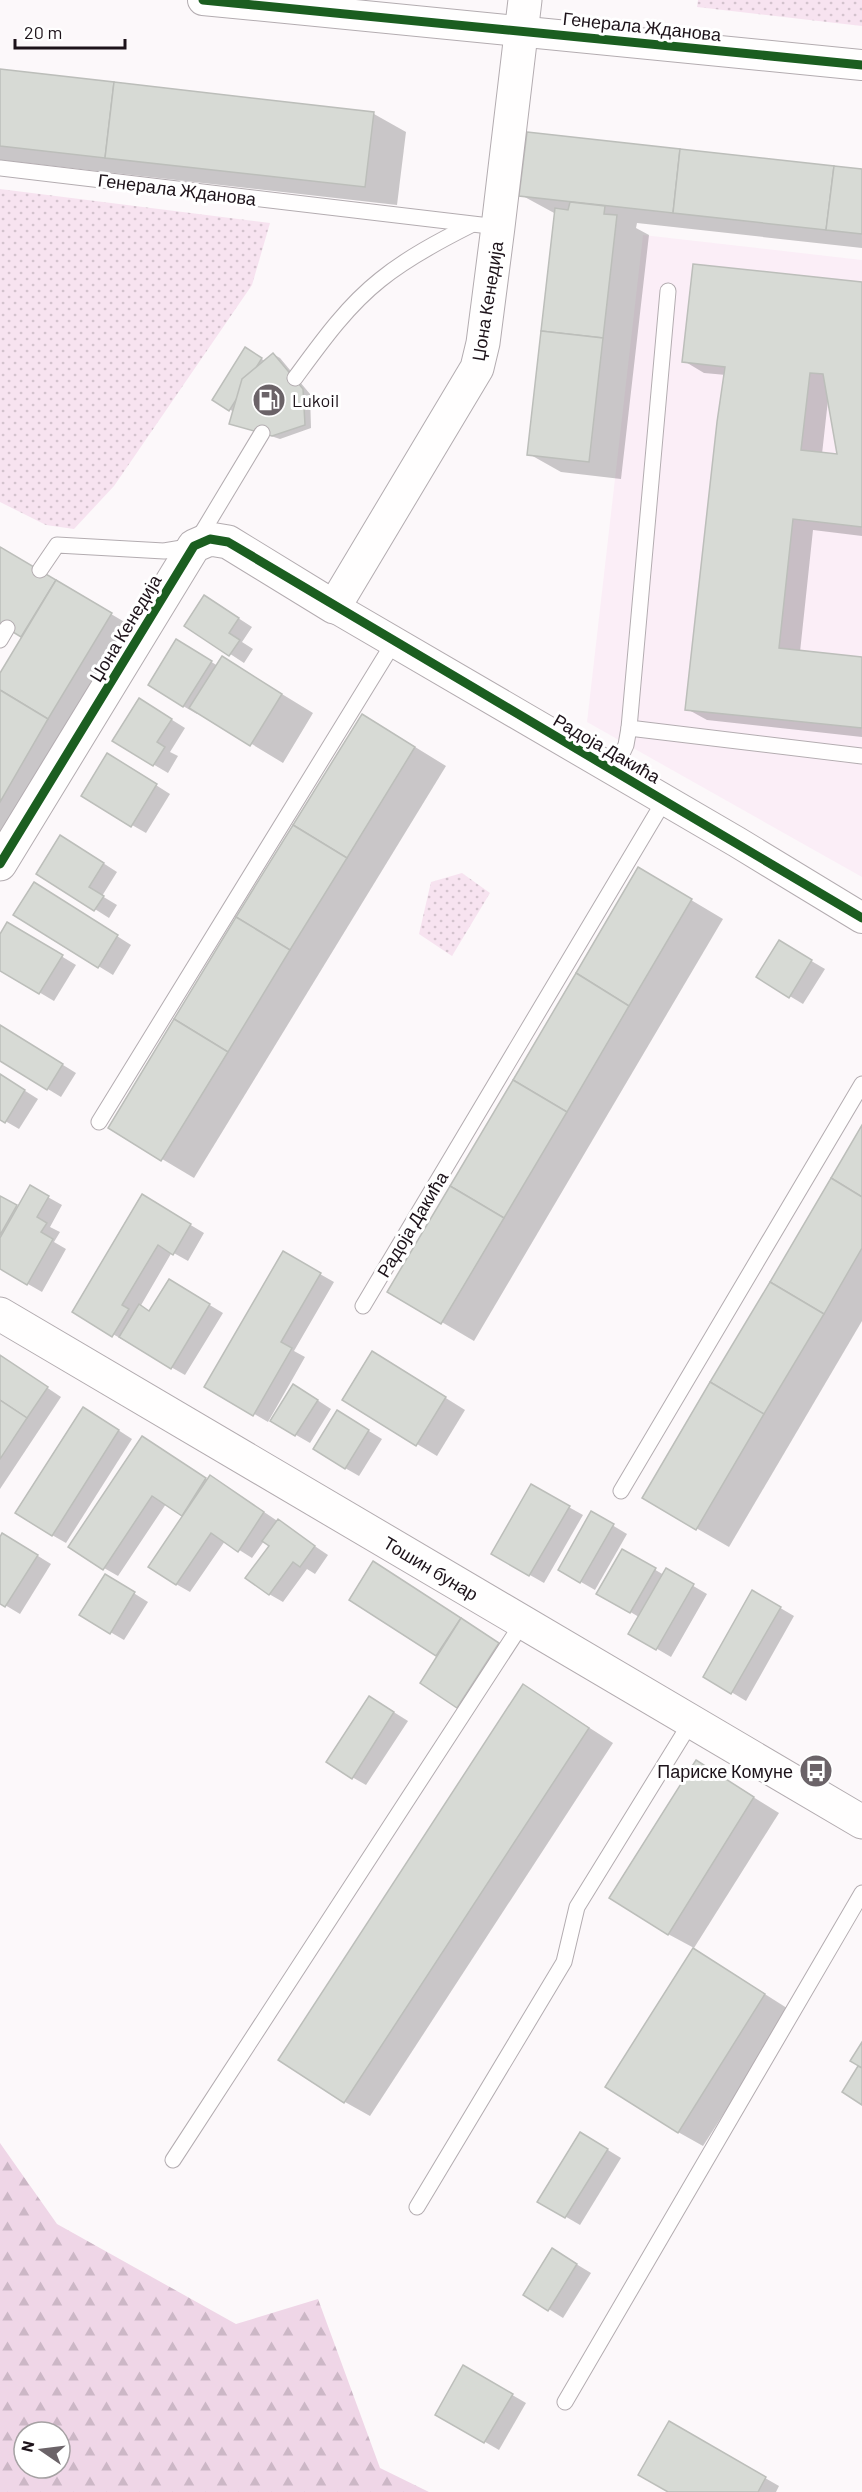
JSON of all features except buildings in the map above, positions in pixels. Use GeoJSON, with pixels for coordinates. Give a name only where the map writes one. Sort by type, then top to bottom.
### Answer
{"type":"FeatureCollection","features":[{"type":"Feature","properties":{"kind":"street","name":"Генерала Жданова"},"geometry":{"type":"LineString","coordinates":[[203,0],[523,15],[862,65]]}},
{"type":"Feature","properties":{"kind":"street","name":"Џона Кенедија"},"geometry":{"type":"LineString","coordinates":[[334,607],[477,368],[483,343],[484,226],[523,15]]}},
{"type":"Feature","properties":{"kind":"street"},"geometry":{"type":"LineString","coordinates":[[194,546],[210,539],[228,542],[334,607]]}},
{"type":"Feature","properties":{"kind":"street","name":"Џона Кенедија"},"geometry":{"type":"LineString","coordinates":[[0,864],[194,546]]}},
{"type":"Feature","properties":{"kind":"street","name":"Радоја Дакића"},"geometry":{"type":"LineString","coordinates":[[334,607],[862,918]]}},
{"type":"Feature","properties":{"kind":"street","name":"Тошин бунар"},"geometry":{"type":"LineString","coordinates":[[0,1314],[862,1822]]}},
{"type":"Feature","properties":{"kind":"lane","name":"Генерала Жданова"},"geometry":{"type":"LineString","coordinates":[[0,168],[484,226]]}},
{"type":"Feature","properties":{"kind":"lane"},"geometry":{"type":"LineString","coordinates":[[295,378],[339,322],[378,281],[425,250],[484,226]]}},
{"type":"Feature","properties":{"kind":"lane"},"geometry":{"type":"LineString","coordinates":[[614,771],[626,745],[629,728],[668,291]]}},
{"type":"Feature","properties":{"kind":"lane"},"geometry":{"type":"LineString","coordinates":[[40,570],[57,544],[164,551],[194,546],[262,433]]}},
{"type":"Feature","properties":{"kind":"lane"},"geometry":{"type":"LineString","coordinates":[[99,1122],[394,642]]}},
{"type":"Feature","properties":{"kind":"lane"},"geometry":{"type":"LineString","coordinates":[[629,728],[862,756]]}},
{"type":"Feature","properties":{"kind":"lane","name":"Радоја Дакића"},"geometry":{"type":"LineString","coordinates":[[363,1306],[664,801]]}},
{"type":"Feature","properties":{"kind":"lane"},"geometry":{"type":"LineString","coordinates":[[621,1491],[862,1084]]}},
{"type":"Feature","properties":{"kind":"lane"},"geometry":{"type":"LineString","coordinates":[[173,2160],[523,1622]]}},
{"type":"Feature","properties":{"kind":"lane"},"geometry":{"type":"LineString","coordinates":[[417,2207],[564,1962],[577,1907],[691,1722]]}},
{"type":"Feature","properties":{"kind":"lane"},"geometry":{"type":"LineString","coordinates":[[565,2402],[862,1893]]}},
{"type":"Feature","properties":{"kind":"shaded area"},"geometry":{"type":"Polygon","coordinates":[[[698,0],[862,0],[862,26],[697,7],[698,0]]]}},
{"type":"Feature","properties":{"kind":"shaded area"},"geometry":{"type":"Polygon","coordinates":[[[0,189],[270,223],[252,285],[114,486],[74,529],[46,525],[0,502],[0,189]]]}},
{"type":"Feature","properties":{"kind":"shaded area"},"geometry":{"type":"Polygon","coordinates":[[[643,235],[862,260],[862,877],[587,722],[643,235]]]}},
{"type":"Feature","properties":{"kind":"shaded area"},"geometry":{"type":"Polygon","coordinates":[[[462,873],[490,893],[452,956],[419,934],[431,882],[462,873]]]}},
{"type":"Feature","properties":{"kind":"green space"},"geometry":{"type":"Polygon","coordinates":[[[0,2143],[57,2224],[236,2324],[318,2299],[380,2468],[429,2492],[0,2492],[0,2143]]]}},
{"type":"Feature","properties":{"kind":"cycle path"},"geometry":{"type":"LineString","coordinates":[[203,0],[862,65]]}},
{"type":"Feature","properties":{"kind":"cycle path"},"geometry":{"type":"LineString","coordinates":[[0,864],[194,546],[210,539],[228,542],[862,918]]}},
{"type":"Feature","properties":{"kind":"place","name":"Lukoil"},"geometry":{"type":"Point","coordinates":[269,400]}},
{"type":"Feature","properties":{"kind":"place","name":"Париске Комуне"},"geometry":{"type":"Point","coordinates":[816,1771]}}]}
